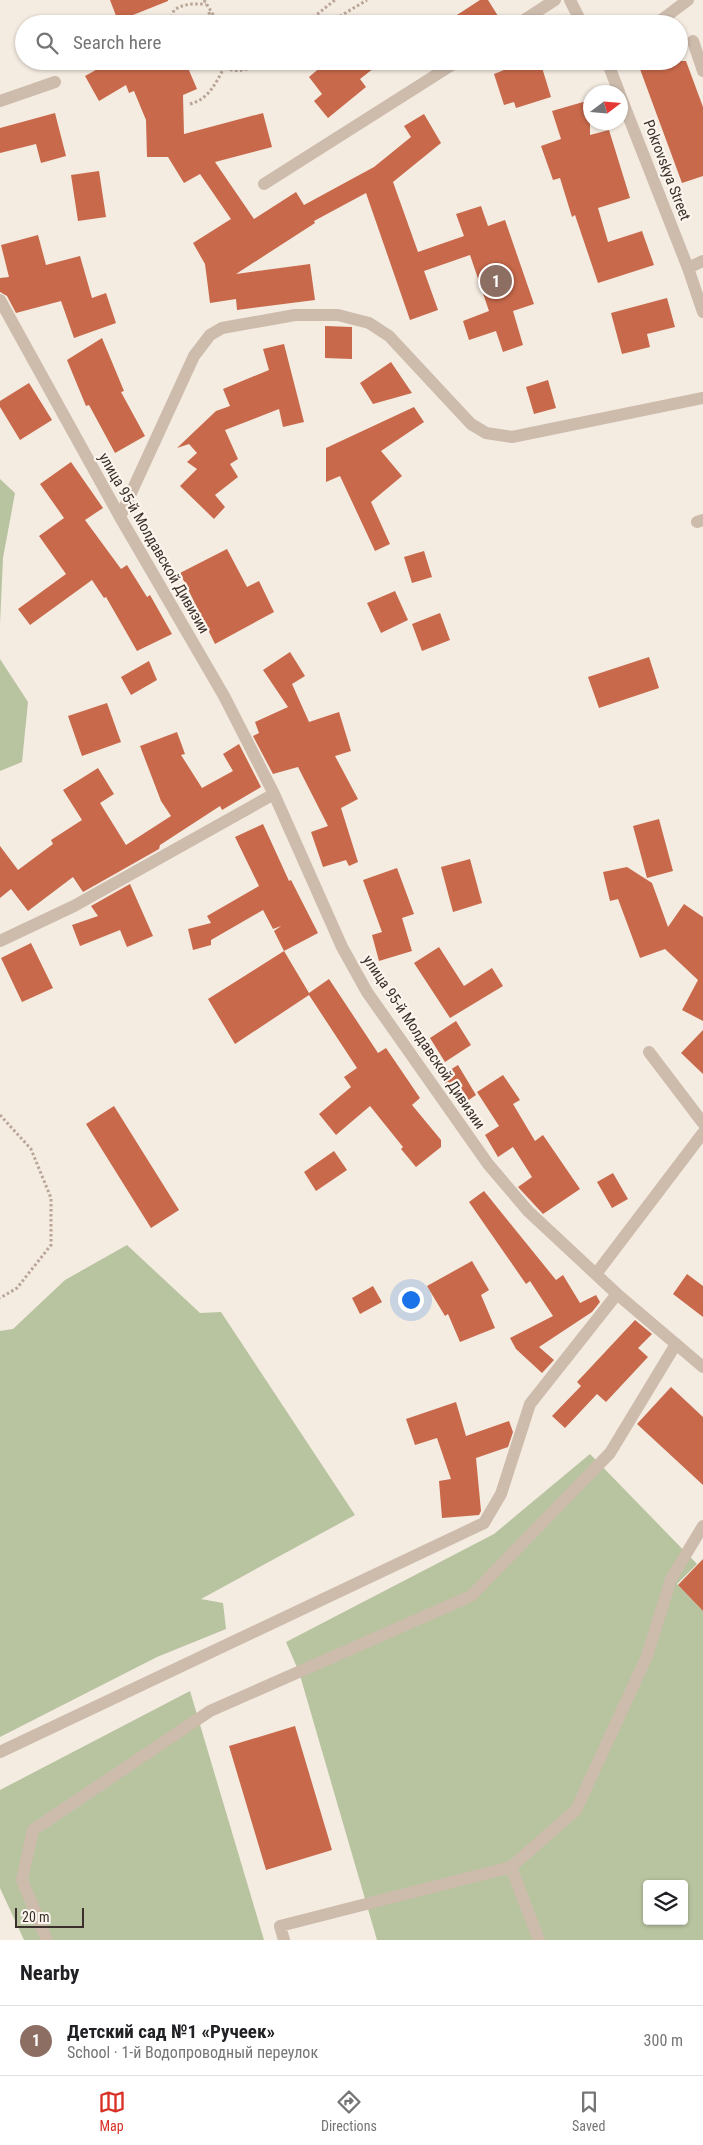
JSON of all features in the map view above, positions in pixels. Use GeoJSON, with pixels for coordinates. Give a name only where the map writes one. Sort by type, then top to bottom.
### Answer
{"type":"FeatureCollection","features":[{"type":"Feature","properties":{"kind":"street"},"geometry":{"type":"LineString","coordinates":[[532,15],[556,0]]}},
{"type":"Feature","properties":{"kind":"street"},"geometry":{"type":"LineString","coordinates":[[570,0],[578,15]]}},
{"type":"Feature","properties":{"kind":"street"},"geometry":{"type":"LineString","coordinates":[[668,15],[688,0]]}},
{"type":"Feature","properties":{"kind":"street"},"geometry":{"type":"LineString","coordinates":[[693,41],[703,71]]}},
{"type":"Feature","properties":{"kind":"street"},"geometry":{"type":"LineString","coordinates":[[264,184],[444,70]]}},
{"type":"Feature","properties":{"kind":"street","name":"Pokrovskya Street"},"geometry":{"type":"LineString","coordinates":[[611,70],[616,85]]}},
{"type":"Feature","properties":{"kind":"street"},"geometry":{"type":"LineString","coordinates":[[0,101],[56,82]]}},
{"type":"Feature","properties":{"kind":"street","name":"Pokrovskya Street"},"geometry":{"type":"LineString","coordinates":[[628,114],[688,268],[703,312]]}},
{"type":"Feature","properties":{"kind":"street"},"geometry":{"type":"LineString","coordinates":[[688,268],[703,261]]}},
{"type":"Feature","properties":{"kind":"street","name":"улица 95-й Молдавской Дивизии"},"geometry":{"type":"LineString","coordinates":[[1,306],[224,696],[274,794],[342,948],[367,992],[488,1164],[528,1211],[617,1294],[703,1367]]}},
{"type":"Feature","properties":{"kind":"street"},"geometry":{"type":"LineString","coordinates":[[120,517],[194,356],[210,335],[222,328],[295,315],[338,315],[369,323],[389,336],[471,424],[486,433],[512,437],[703,398]]}},
{"type":"Feature","properties":{"kind":"street"},"geometry":{"type":"LineString","coordinates":[[0,941],[74,906],[274,794]]}},
{"type":"Feature","properties":{"kind":"street"},"geometry":{"type":"LineString","coordinates":[[649,1052],[703,1123]]}},
{"type":"Feature","properties":{"kind":"street"},"geometry":{"type":"LineString","coordinates":[[596,1274],[703,1133]]}},
{"type":"Feature","properties":{"kind":"street"},"geometry":{"type":"LineString","coordinates":[[0,1752],[484,1523],[501,1494],[530,1404],[617,1294]]}},
{"type":"Feature","properties":{"kind":"street"},"geometry":{"type":"LineString","coordinates":[[47,1940],[22,1880],[33,1830],[210,1711],[471,1596],[610,1453],[676,1344]]}},
{"type":"Feature","properties":{"kind":"street"},"geometry":{"type":"LineString","coordinates":[[284,1940],[280,1926],[511,1867],[576,1810],[647,1656],[671,1579],[703,1526]]}},
{"type":"Feature","properties":{"kind":"street"},"geometry":{"type":"LineString","coordinates":[[511,1867],[539,1940]]}},
{"type":"Feature","properties":{"kind":"path"},"geometry":{"type":"LineString","coordinates":[[316,15],[335,0]]}},
{"type":"Feature","properties":{"kind":"path"},"geometry":{"type":"LineString","coordinates":[[342,15],[367,0]]}},
{"type":"Feature","properties":{"kind":"path"},"geometry":{"type":"LineString","coordinates":[[172,15],[174,10],[180,6],[205,2],[213,15]]}},
{"type":"Feature","properties":{"kind":"path"},"geometry":{"type":"LineString","coordinates":[[209,10],[210,15]]}},
{"type":"Feature","properties":{"kind":"path"},"geometry":{"type":"LineString","coordinates":[[190,104],[199,102],[212,91],[223,70]]}},
{"type":"Feature","properties":{"kind":"path"},"geometry":{"type":"LineString","coordinates":[[231,70],[247,70]]}},
{"type":"Feature","properties":{"kind":"path"},"geometry":{"type":"LineString","coordinates":[[0,1115],[31,1148],[51,1198],[51,1245],[17,1288],[0,1298]]}},
{"type":"Feature","properties":{"kind":"green space"},"geometry":{"type":"Polygon","coordinates":[[[0,479],[15,493],[3,558],[0,624],[0,479]]]}},
{"type":"Feature","properties":{"kind":"green space"},"geometry":{"type":"Polygon","coordinates":[[[0,659],[28,702],[22,762],[0,771],[0,659]]]}},
{"type":"Feature","properties":{"kind":"green space"},"geometry":{"type":"Polygon","coordinates":[[[127,1245],[200,1313],[221,1312],[355,1515],[201,1599],[223,1603],[226,1629],[157,1657],[0,1737],[0,1331],[13,1329],[65,1280],[127,1245]]]}},
{"type":"Feature","properties":{"kind":"green space"},"geometry":{"type":"Polygon","coordinates":[[[590,1454],[697,1564],[677,1584],[703,1611],[703,1940],[377,1940],[299,1672],[286,1642],[494,1534],[590,1454]]]}},
{"type":"Feature","properties":{"kind":"green space"},"geometry":{"type":"Polygon","coordinates":[[[190,1691],[264,1940],[24,1940],[0,1888],[0,1790],[190,1691]]]}},
{"type":"Feature","properties":{"kind":"building"},"geometry":{"type":"Polygon","coordinates":[[[110,0],[168,0],[133,15],[116,15],[110,0]]]}},
{"type":"Feature","properties":{"kind":"building"},"geometry":{"type":"Polygon","coordinates":[[[480,0],[488,0],[497,15],[457,15],[480,0]]]}},
{"type":"Feature","properties":{"kind":"building"},"geometry":{"type":"Polygon","coordinates":[[[688,66],[703,107],[703,176],[682,183],[640,70],[688,70],[688,66]]]}},
{"type":"Feature","properties":{"kind":"building"},"geometry":{"type":"Polygon","coordinates":[[[96,70],[189,70],[197,89],[183,95],[184,134],[263,113],[272,147],[215,162],[254,219],[296,192],[304,205],[374,167],[411,137],[404,126],[424,114],[441,143],[393,182],[418,252],[464,236],[456,214],[481,206],[488,226],[505,220],[534,304],[513,311],[523,345],[503,352],[496,331],[469,340],[463,321],[489,311],[470,255],[424,271],[438,310],[410,320],[366,193],[314,221],[315,223],[236,274],[310,264],[315,300],[237,310],[236,299],[210,303],[205,264],[193,243],[231,219],[200,174],[184,183],[168,157],[147,157],[146,120],[134,91],[129,93],[126,85],[99,101],[85,76],[96,70]]]}},
{"type":"Feature","properties":{"kind":"building"},"geometry":{"type":"Polygon","coordinates":[[[317,70],[372,70],[360,79],[366,87],[328,118],[314,101],[322,94],[309,77],[317,70]]]}},
{"type":"Feature","properties":{"kind":"building"},"geometry":{"type":"Polygon","coordinates":[[[504,70],[543,70],[551,97],[516,108],[514,102],[504,105],[494,74],[504,70]]]}},
{"type":"Feature","properties":{"kind":"building"},"geometry":{"type":"Polygon","coordinates":[[[583,102],[583,130],[590,130],[590,135],[609,130],[630,198],[598,208],[608,242],[642,231],[654,265],[598,283],[575,215],[572,217],[560,178],[553,180],[541,146],[561,139],[552,111],[583,102]]]}},
{"type":"Feature","properties":{"kind":"building"},"geometry":{"type":"Polygon","coordinates":[[[55,113],[66,156],[41,163],[36,144],[0,153],[0,128],[55,113]]]}},
{"type":"Feature","properties":{"kind":"building"},"geometry":{"type":"Polygon","coordinates":[[[99,171],[106,217],[78,221],[71,175],[99,171]]]}},
{"type":"Feature","properties":{"kind":"building"},"geometry":{"type":"Polygon","coordinates":[[[38,235],[46,265],[80,256],[92,298],[106,293],[116,323],[74,338],[61,301],[16,313],[7,296],[0,292],[0,278],[9,277],[1,245],[38,235]]]}},
{"type":"Feature","properties":{"kind":"building"},"geometry":{"type":"Polygon","coordinates":[[[667,298],[675,327],[647,334],[650,347],[622,354],[611,313],[667,298]]]}},
{"type":"Feature","properties":{"kind":"building"},"geometry":{"type":"Polygon","coordinates":[[[325,326],[352,327],[352,359],[325,358],[325,326]]]}},
{"type":"Feature","properties":{"kind":"building"},"geometry":{"type":"Polygon","coordinates":[[[102,338],[124,391],[121,392],[145,436],[115,453],[89,405],[86,406],[67,360],[102,338]]]}},
{"type":"Feature","properties":{"kind":"building"},"geometry":{"type":"Polygon","coordinates":[[[284,344],[304,422],[283,427],[279,409],[225,430],[238,459],[230,464],[238,477],[215,495],[225,507],[214,519],[180,486],[197,469],[187,462],[197,453],[189,444],[177,448],[216,411],[230,406],[223,389],[269,370],[263,349],[284,344]]]}},
{"type":"Feature","properties":{"kind":"building"},"geometry":{"type":"Polygon","coordinates":[[[391,362],[412,393],[373,404],[360,383],[391,362]]]}},
{"type":"Feature","properties":{"kind":"building"},"geometry":{"type":"Polygon","coordinates":[[[548,380],[556,408],[534,414],[526,387],[548,380]]]}},
{"type":"Feature","properties":{"kind":"building"},"geometry":{"type":"Polygon","coordinates":[[[29,383],[52,420],[20,440],[0,407],[0,401],[29,383]]]}},
{"type":"Feature","properties":{"kind":"building"},"geometry":{"type":"Polygon","coordinates":[[[414,407],[424,422],[381,451],[402,476],[371,502],[390,544],[375,551],[340,476],[326,482],[326,448],[414,407]]]}},
{"type":"Feature","properties":{"kind":"building"},"geometry":{"type":"Polygon","coordinates":[[[71,462],[103,508],[85,520],[121,569],[127,565],[147,597],[150,595],[172,634],[137,651],[106,597],[104,598],[92,580],[30,625],[18,609],[66,574],[39,536],[64,518],[40,484],[71,462]]]}},
{"type":"Feature","properties":{"kind":"building"},"geometry":{"type":"Polygon","coordinates":[[[227,549],[247,587],[259,581],[274,612],[215,644],[180,573],[227,549]]]}},
{"type":"Feature","properties":{"kind":"building"},"geometry":{"type":"Polygon","coordinates":[[[424,551],[432,577],[412,583],[404,557],[424,551]]]}},
{"type":"Feature","properties":{"kind":"building"},"geometry":{"type":"Polygon","coordinates":[[[395,591],[408,620],[381,633],[367,603],[395,591]]]}},
{"type":"Feature","properties":{"kind":"building"},"geometry":{"type":"Polygon","coordinates":[[[440,613],[450,640],[422,651],[412,624],[440,613]]]}},
{"type":"Feature","properties":{"kind":"building"},"geometry":{"type":"Polygon","coordinates":[[[290,652],[305,676],[292,684],[309,722],[339,712],[351,751],[335,756],[358,799],[341,808],[358,862],[349,866],[346,860],[323,867],[311,832],[328,826],[298,767],[273,774],[253,736],[259,733],[255,722],[288,707],[263,670],[290,652]]]}},
{"type":"Feature","properties":{"kind":"building"},"geometry":{"type":"Polygon","coordinates":[[[649,657],[659,688],[599,708],[588,677],[649,657]]]}},
{"type":"Feature","properties":{"kind":"building"},"geometry":{"type":"Polygon","coordinates":[[[149,661],[157,680],[131,695],[121,677],[149,661]]]}},
{"type":"Feature","properties":{"kind":"building"},"geometry":{"type":"Polygon","coordinates":[[[107,703],[121,742],[82,756],[68,716],[107,703]]]}},
{"type":"Feature","properties":{"kind":"building"},"geometry":{"type":"Polygon","coordinates":[[[177,732],[185,754],[181,755],[202,788],[233,771],[223,754],[239,744],[261,787],[222,810],[220,806],[160,845],[159,849],[83,892],[73,877],[28,911],[11,889],[0,898],[0,846],[18,870],[53,844],[51,840],[82,820],[63,790],[98,768],[114,794],[100,803],[126,845],[171,816],[161,801],[140,746],[177,732]]]}},
{"type":"Feature","properties":{"kind":"building"},"geometry":{"type":"Polygon","coordinates":[[[659,819],[673,871],[647,878],[633,826],[659,819]]]}},
{"type":"Feature","properties":{"kind":"building"},"geometry":{"type":"Polygon","coordinates":[[[263,824],[289,881],[291,880],[318,933],[284,951],[274,931],[281,926],[273,929],[263,910],[211,940],[211,945],[193,950],[188,929],[211,923],[207,916],[259,886],[235,837],[263,824]]]}},
{"type":"Feature","properties":{"kind":"building"},"geometry":{"type":"Polygon","coordinates":[[[470,859],[482,903],[453,912],[441,867],[470,859]]]}},
{"type":"Feature","properties":{"kind":"building"},"geometry":{"type":"Polygon","coordinates":[[[627,867],[652,883],[668,927],[684,904],[703,917],[703,1021],[682,1010],[698,980],[665,949],[640,958],[618,899],[610,901],[603,872],[627,867]]]}},
{"type":"Feature","properties":{"kind":"building"},"geometry":{"type":"Polygon","coordinates":[[[397,868],[414,914],[402,918],[412,951],[379,961],[372,935],[382,932],[363,880],[397,868]]]}},
{"type":"Feature","properties":{"kind":"building"},"geometry":{"type":"Polygon","coordinates":[[[130,884],[153,936],[127,947],[120,930],[80,946],[72,925],[98,916],[91,906],[130,884]]]}},
{"type":"Feature","properties":{"kind":"building"},"geometry":{"type":"Polygon","coordinates":[[[31,943],[53,988],[22,1002],[1,958],[31,943]]]}},
{"type":"Feature","properties":{"kind":"building"},"geometry":{"type":"Polygon","coordinates":[[[439,947],[464,986],[492,968],[503,986],[450,1018],[414,963],[439,947]]]}},
{"type":"Feature","properties":{"kind":"building"},"geometry":{"type":"Polygon","coordinates":[[[284,951],[309,993],[329,979],[378,1053],[386,1048],[420,1098],[412,1105],[441,1140],[441,1147],[416,1167],[401,1149],[403,1147],[370,1106],[336,1135],[319,1114],[351,1087],[344,1077],[357,1068],[309,995],[235,1044],[208,999],[284,951]]]}},
{"type":"Feature","properties":{"kind":"building"},"geometry":{"type":"Polygon","coordinates":[[[456,1021],[471,1045],[445,1062],[430,1038],[456,1021]]]}},
{"type":"Feature","properties":{"kind":"building"},"geometry":{"type":"Polygon","coordinates":[[[703,1030],[703,1074],[681,1053],[703,1030]]]}},
{"type":"Feature","properties":{"kind":"building"},"geometry":{"type":"Polygon","coordinates":[[[458,1065],[476,1095],[460,1106],[440,1076],[458,1065]]]}},
{"type":"Feature","properties":{"kind":"building"},"geometry":{"type":"Polygon","coordinates":[[[503,1075],[520,1100],[513,1104],[535,1141],[543,1135],[580,1189],[543,1214],[518,1187],[532,1177],[513,1147],[498,1157],[485,1135],[499,1126],[477,1092],[503,1075]]]}},
{"type":"Feature","properties":{"kind":"building"},"geometry":{"type":"Polygon","coordinates":[[[114,1106],[179,1210],[151,1228],[86,1124],[114,1106]]]}},
{"type":"Feature","properties":{"kind":"building"},"geometry":{"type":"Polygon","coordinates":[[[334,1151],[347,1170],[316,1191],[304,1172],[334,1151]]]}},
{"type":"Feature","properties":{"kind":"building"},"geometry":{"type":"Polygon","coordinates":[[[613,1173],[628,1199],[612,1208],[597,1182],[613,1173]]]}},
{"type":"Feature","properties":{"kind":"building"},"geometry":{"type":"Polygon","coordinates":[[[484,1191],[556,1280],[563,1275],[580,1303],[596,1295],[600,1302],[592,1312],[539,1347],[554,1360],[542,1373],[516,1349],[510,1338],[553,1316],[530,1281],[526,1284],[469,1202],[484,1191]]]}},
{"type":"Feature","properties":{"kind":"building"},"geometry":{"type":"Polygon","coordinates":[[[472,1261],[489,1290],[481,1295],[495,1328],[460,1342],[448,1314],[445,1316],[427,1286],[472,1261]]]}},
{"type":"Feature","properties":{"kind":"building"},"geometry":{"type":"Polygon","coordinates":[[[687,1274],[703,1286],[703,1317],[673,1294],[687,1274]]]}},
{"type":"Feature","properties":{"kind":"building"},"geometry":{"type":"Polygon","coordinates":[[[373,1286],[382,1302],[360,1314],[352,1298],[373,1286]]]}},
{"type":"Feature","properties":{"kind":"building"},"geometry":{"type":"Polygon","coordinates":[[[635,1320],[652,1334],[638,1348],[648,1357],[606,1402],[597,1394],[565,1428],[552,1416],[581,1386],[577,1382],[635,1320]]]}},
{"type":"Feature","properties":{"kind":"building"},"geometry":{"type":"Polygon","coordinates":[[[671,1387],[703,1417],[703,1485],[637,1424],[671,1387]]]}},
{"type":"Feature","properties":{"kind":"building"},"geometry":{"type":"Polygon","coordinates":[[[456,1402],[466,1436],[509,1421],[513,1432],[508,1447],[476,1458],[481,1511],[479,1515],[442,1518],[439,1481],[451,1479],[437,1438],[415,1445],[406,1419],[456,1402]]]}},
{"type":"Feature","properties":{"kind":"building"},"geometry":{"type":"Polygon","coordinates":[[[703,1559],[703,1611],[678,1585],[703,1559]]]}},
{"type":"Feature","properties":{"kind":"building"},"geometry":{"type":"Polygon","coordinates":[[[295,1726],[332,1850],[266,1870],[229,1746],[295,1726]]]}},
{"type":"Feature","properties":{"kind":"place","name":"Детский сад №1 «Ручеек»"},"geometry":{"type":"Point","coordinates":[496,281]}}]}
